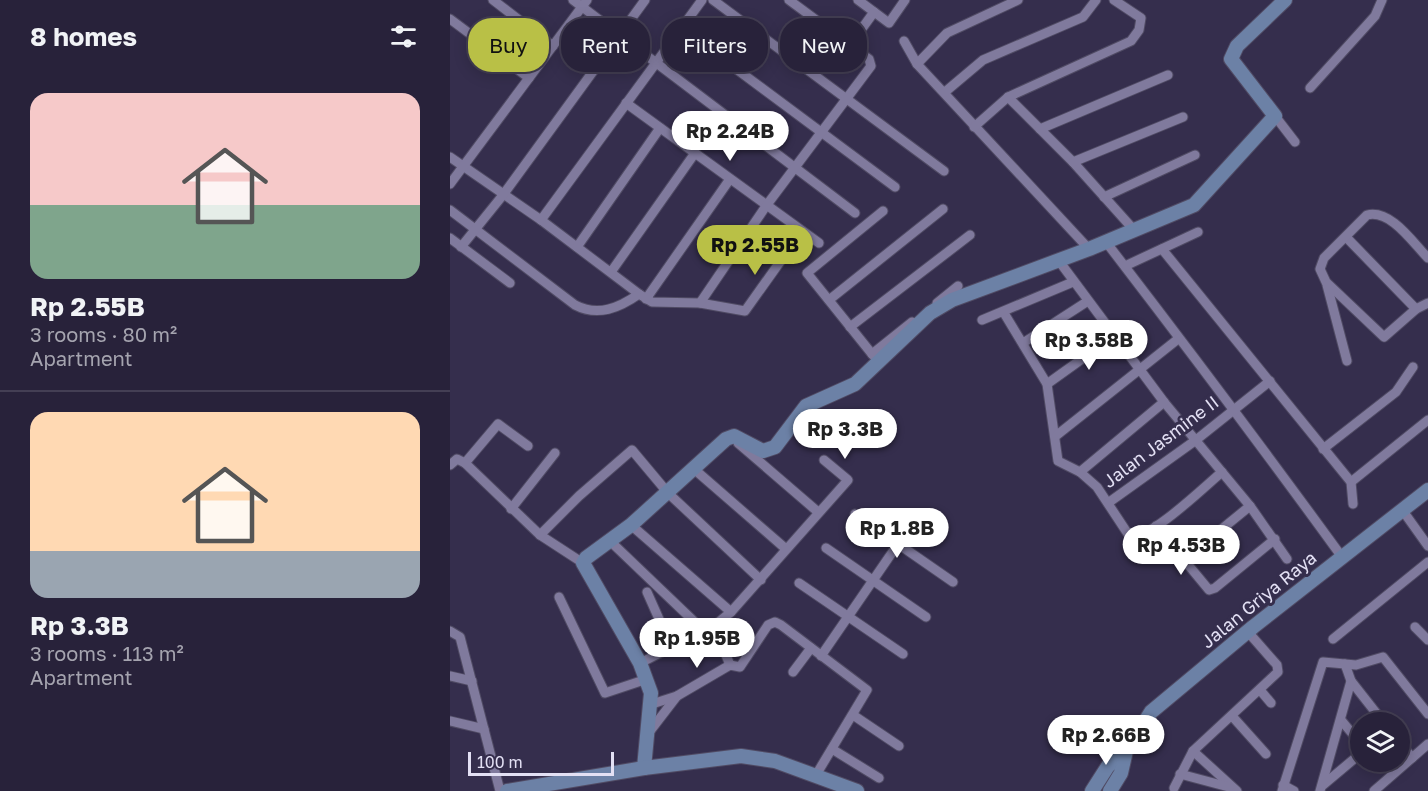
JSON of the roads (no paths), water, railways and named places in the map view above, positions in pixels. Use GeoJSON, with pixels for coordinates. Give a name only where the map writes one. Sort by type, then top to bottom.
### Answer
{"type":"FeatureCollection","features":[{"type":"Feature","properties":{"kind":"street"},"geometry":{"type":"LineString","coordinates":[[493,0],[553,46]]}},
{"type":"Feature","properties":{"kind":"street"},"geometry":{"type":"LineString","coordinates":[[573,0],[585,3],[600,18]]}},
{"type":"Feature","properties":{"kind":"street"},"geometry":{"type":"LineString","coordinates":[[631,18],[645,0]]}},
{"type":"Feature","properties":{"kind":"street"},"geometry":{"type":"LineString","coordinates":[[688,18],[702,0]]}},
{"type":"Feature","properties":{"kind":"street"},"geometry":{"type":"LineString","coordinates":[[713,0],[944,171]]}},
{"type":"Feature","properties":{"kind":"street"},"geometry":{"type":"LineString","coordinates":[[789,0],[813,18]]}},
{"type":"Feature","properties":{"kind":"street"},"geometry":{"type":"LineString","coordinates":[[858,0],[889,22],[905,0]]}},
{"type":"Feature","properties":{"kind":"street"},"geometry":{"type":"LineString","coordinates":[[917,64],[947,33],[1017,0]]}},
{"type":"Feature","properties":{"kind":"street"},"geometry":{"type":"LineString","coordinates":[[945,93],[982,60],[1083,17],[1096,0]]}},
{"type":"Feature","properties":{"kind":"street"},"geometry":{"type":"LineString","coordinates":[[974,127],[1008,97],[1131,41],[1139,30],[1141,18],[1114,0]]}},
{"type":"Feature","properties":{"kind":"street"},"geometry":{"type":"LineString","coordinates":[[1285,0],[1237,45],[1232,59],[1295,142]]}},
{"type":"Feature","properties":{"kind":"street"},"geometry":{"type":"LineString","coordinates":[[1310,88],[1375,16],[1383,0]]}},
{"type":"Feature","properties":{"kind":"street"},"geometry":{"type":"LineString","coordinates":[[450,184],[585,3]]}},
{"type":"Feature","properties":{"kind":"street"},"geometry":{"type":"LineString","coordinates":[[867,22],[874,12]]}},
{"type":"Feature","properties":{"kind":"street"},"geometry":{"type":"LineString","coordinates":[[450,19],[529,78]]}},
{"type":"Feature","properties":{"kind":"street"},"geometry":{"type":"LineString","coordinates":[[904,41],[917,64],[1089,249]]}},
{"type":"Feature","properties":{"kind":"street"},"geometry":{"type":"LineString","coordinates":[[541,220],[662,54]]}},
{"type":"Feature","properties":{"kind":"street"},"geometry":{"type":"LineString","coordinates":[[700,303],[766,206],[846,97],[872,66],[867,58]]}},
{"type":"Feature","properties":{"kind":"street"},"geometry":{"type":"LineString","coordinates":[[650,60],[855,213]]}},
{"type":"Feature","properties":{"kind":"street"},"geometry":{"type":"LineString","coordinates":[[462,245],[503,195],[591,72]]}},
{"type":"Feature","properties":{"kind":"street"},"geometry":{"type":"LineString","coordinates":[[739,72],[895,187]]}},
{"type":"Feature","properties":{"kind":"street"},"geometry":{"type":"LineString","coordinates":[[1040,129],[1168,75]]}},
{"type":"Feature","properties":{"kind":"street"},"geometry":{"type":"LineString","coordinates":[[1008,97],[1134,230]]}},
{"type":"Feature","properties":{"kind":"street"},"geometry":{"type":"LineString","coordinates":[[626,103],[819,243]]}},
{"type":"Feature","properties":{"kind":"street"},"geometry":{"type":"LineString","coordinates":[[875,357],[962,290],[1059,261],[1194,205],[1275,116]]}},
{"type":"Feature","properties":{"kind":"street"},"geometry":{"type":"LineString","coordinates":[[1072,162],[1183,117]]}},
{"type":"Feature","properties":{"kind":"street"},"geometry":{"type":"LineString","coordinates":[[577,247],[660,128]]}},
{"type":"Feature","properties":{"kind":"street"},"geometry":{"type":"LineString","coordinates":[[611,272],[695,153]]}},
{"type":"Feature","properties":{"kind":"street"},"geometry":{"type":"LineString","coordinates":[[1104,197],[1195,155]]}},
{"type":"Feature","properties":{"kind":"street"},"geometry":{"type":"LineString","coordinates":[[450,157],[541,220],[643,296],[661,304],[700,303],[745,310],[802,231]]}},
{"type":"Feature","properties":{"kind":"street"},"geometry":{"type":"LineString","coordinates":[[450,210],[473,231],[586,310],[609,309],[643,296],[730,179]]}},
{"type":"Feature","properties":{"kind":"street"},"geometry":{"type":"LineString","coordinates":[[829,300],[943,209]]}},
{"type":"Feature","properties":{"kind":"street"},"geometry":{"type":"LineString","coordinates":[[875,357],[807,273],[883,211]]}},
{"type":"Feature","properties":{"kind":"street"},"geometry":{"type":"LineString","coordinates":[[1347,361],[1326,282],[1320,269],[1321,265],[1367,215],[1378,214],[1388,218],[1428,258]]}},
{"type":"Feature","properties":{"kind":"street"},"geometry":{"type":"LineString","coordinates":[[1125,266],[1198,232]]}},
{"type":"Feature","properties":{"kind":"street"},"geometry":{"type":"LineString","coordinates":[[850,327],[970,234]]}},
{"type":"Feature","properties":{"kind":"street"},"geometry":{"type":"LineString","coordinates":[[1346,237],[1416,309]]}},
{"type":"Feature","properties":{"kind":"street"},"geometry":{"type":"LineString","coordinates":[[450,238],[510,283]]}},
{"type":"Feature","properties":{"kind":"street"},"geometry":{"type":"LineString","coordinates":[[1106,242],[1178,339],[1234,408],[1342,557]]}},
{"type":"Feature","properties":{"kind":"street"},"geometry":{"type":"LineString","coordinates":[[1162,249],[1351,482],[1353,504]]}},
{"type":"Feature","properties":{"kind":"street"},"geometry":{"type":"LineString","coordinates":[[1059,261],[1164,402],[1250,506],[1287,559]]}},
{"type":"Feature","properties":{"kind":"street"},"geometry":{"type":"LineString","coordinates":[[982,320],[1004,313],[1073,282]]}},
{"type":"Feature","properties":{"kind":"street"},"geometry":{"type":"LineString","coordinates":[[1326,282],[1384,337],[1416,309],[1428,303]]}},
{"type":"Feature","properties":{"kind":"street"},"geometry":{"type":"LineString","coordinates":[[731,436],[763,451],[770,450],[803,409],[855,384],[875,357],[930,313],[952,300],[962,290]]}},
{"type":"Feature","properties":{"kind":"street"},"geometry":{"type":"LineString","coordinates":[[1023,343],[1088,301]]}},
{"type":"Feature","properties":{"kind":"street"},"geometry":{"type":"LineString","coordinates":[[1004,313],[1047,384],[1057,435],[1058,461],[1080,472],[1097,487],[1130,537],[1136,537],[1156,526],[1222,472]]}},
{"type":"Feature","properties":{"kind":"street"},"geometry":{"type":"LineString","coordinates":[[1047,384],[1114,336]]}},
{"type":"Feature","properties":{"kind":"street"},"geometry":{"type":"LineString","coordinates":[[1057,435],[1178,339]]}},
{"type":"Feature","properties":{"kind":"street"},"geometry":{"type":"LineString","coordinates":[[1323,449],[1400,389],[1413,367]]}},
{"type":"Feature","properties":{"kind":"street","name":"Jalan Jasmine II"},"geometry":{"type":"LineString","coordinates":[[1108,503],[1196,440],[1270,381]]}},
{"type":"Feature","properties":{"kind":"street"},"geometry":{"type":"LineString","coordinates":[[1080,472],[1164,402]]}},
{"type":"Feature","properties":{"kind":"street"},"geometry":{"type":"LineString","coordinates":[[1351,482],[1428,420]]}},
{"type":"Feature","properties":{"kind":"street"},"geometry":{"type":"LineString","coordinates":[[465,464],[498,424],[528,446]]}},
{"type":"Feature","properties":{"kind":"street"},"geometry":{"type":"LineString","coordinates":[[583,563],[586,558],[668,494],[731,436]]}},
{"type":"Feature","properties":{"kind":"street"},"geometry":{"type":"LineString","coordinates":[[731,436],[818,513]]}},
{"type":"Feature","properties":{"kind":"street"},"geometry":{"type":"LineString","coordinates":[[540,535],[579,496],[631,450],[668,494],[761,580]]}},
{"type":"Feature","properties":{"kind":"street"},"geometry":{"type":"LineString","coordinates":[[511,509],[555,453]]}},
{"type":"Feature","properties":{"kind":"street"},"geometry":{"type":"LineString","coordinates":[[450,465],[457,459],[465,464],[540,535],[583,563],[647,679],[652,704],[644,768]]}},
{"type":"Feature","properties":{"kind":"street"},"geometry":{"type":"LineString","coordinates":[[640,663],[714,626],[731,612],[761,580],[848,480],[824,460]]}},
{"type":"Feature","properties":{"kind":"street"},"geometry":{"type":"LineString","coordinates":[[694,469],[786,549]]}},
{"type":"Feature","properties":{"kind":"street","name":"Jalan Griya Raya"},"geometry":{"type":"LineString","coordinates":[[1092,791],[1108,766],[1126,751],[1151,712],[1265,618],[1428,490]]}},
{"type":"Feature","properties":{"kind":"street"},"geometry":{"type":"LineString","coordinates":[[1185,560],[1250,506]]}},
{"type":"Feature","properties":{"kind":"street"},"geometry":{"type":"LineString","coordinates":[[1404,511],[1428,546]]}},
{"type":"Feature","properties":{"kind":"street"},"geometry":{"type":"LineString","coordinates":[[855,514],[953,582]]}},
{"type":"Feature","properties":{"kind":"street"},"geometry":{"type":"LineString","coordinates":[[631,525],[731,612]]}},
{"type":"Feature","properties":{"kind":"street"},"geometry":{"type":"LineString","coordinates":[[821,656],[911,525]]}},
{"type":"Feature","properties":{"kind":"street"},"geometry":{"type":"LineString","coordinates":[[1156,526],[1207,588],[1215,588],[1275,539]]}},
{"type":"Feature","properties":{"kind":"street"},"geometry":{"type":"LineString","coordinates":[[610,541],[703,630]]}},
{"type":"Feature","properties":{"kind":"street"},"geometry":{"type":"LineString","coordinates":[[826,548],[927,617]]}},
{"type":"Feature","properties":{"kind":"street"},"geometry":{"type":"LineString","coordinates":[[1333,639],[1428,562]]}},
{"type":"Feature","properties":{"kind":"street"},"geometry":{"type":"LineString","coordinates":[[799,583],[903,654]]}},
{"type":"Feature","properties":{"kind":"street"},"geometry":{"type":"LineString","coordinates":[[647,592],[671,646]]}},
{"type":"Feature","properties":{"kind":"street"},"geometry":{"type":"LineString","coordinates":[[559,597],[605,693],[647,679]]}},
{"type":"Feature","properties":{"kind":"street"},"geometry":{"type":"LineString","coordinates":[[652,704],[677,696],[730,665],[737,667],[743,664],[772,622],[781,625],[866,687],[867,693],[816,775]]}},
{"type":"Feature","properties":{"kind":"street"},"geometry":{"type":"LineString","coordinates":[[714,626],[730,665]]}},
{"type":"Feature","properties":{"kind":"street"},"geometry":{"type":"LineString","coordinates":[[1415,627],[1428,640]]}},
{"type":"Feature","properties":{"kind":"street"},"geometry":{"type":"LineString","coordinates":[[1174,788],[1193,750],[1277,674],[1278,668],[1251,630]]}},
{"type":"Feature","properties":{"kind":"street"},"geometry":{"type":"LineString","coordinates":[[450,631],[460,637],[500,791]]}},
{"type":"Feature","properties":{"kind":"street"},"geometry":{"type":"LineString","coordinates":[[793,672],[811,648]]}},
{"type":"Feature","properties":{"kind":"street"},"geometry":{"type":"LineString","coordinates":[[1294,791],[1282,788],[1319,667],[1327,660],[1345,664],[1364,664],[1377,657],[1383,657],[1428,714]]}},
{"type":"Feature","properties":{"kind":"street"},"geometry":{"type":"LineString","coordinates":[[1345,664],[1351,681],[1375,712]]}},
{"type":"Feature","properties":{"kind":"street"},"geometry":{"type":"LineString","coordinates":[[450,676],[472,681]]}},
{"type":"Feature","properties":{"kind":"street"},"geometry":{"type":"LineString","coordinates":[[1321,788],[1351,681]]}},
{"type":"Feature","properties":{"kind":"street"},"geometry":{"type":"LineString","coordinates":[[1260,690],[1271,703]]}},
{"type":"Feature","properties":{"kind":"street"},"geometry":{"type":"LineString","coordinates":[[647,735],[677,696]]}},
{"type":"Feature","properties":{"kind":"street"},"geometry":{"type":"LineString","coordinates":[[853,715],[899,746]]}},
{"type":"Feature","properties":{"kind":"street"},"geometry":{"type":"LineString","coordinates":[[1232,717],[1266,754]]}},
{"type":"Feature","properties":{"kind":"street"},"geometry":{"type":"LineString","coordinates":[[1341,720],[1350,731]]}},
{"type":"Feature","properties":{"kind":"street"},"geometry":{"type":"LineString","coordinates":[[450,722],[484,729]]}},
{"type":"Feature","properties":{"kind":"street"},"geometry":{"type":"LineString","coordinates":[[1374,791],[1428,744]]}},
{"type":"Feature","properties":{"kind":"street"},"geometry":{"type":"LineString","coordinates":[[832,749],[879,778]]}},
{"type":"Feature","properties":{"kind":"street"},"geometry":{"type":"LineString","coordinates":[[1193,750],[1234,789]]}},
{"type":"Feature","properties":{"kind":"street","name":"Jalan Griya Raya"},"geometry":{"type":"LineString","coordinates":[[1110,791],[1121,773],[1126,751]]}},
{"type":"Feature","properties":{"kind":"street"},"geometry":{"type":"LineString","coordinates":[[507,791],[551,787],[644,768],[741,756],[775,761],[848,789]]}},
{"type":"Feature","properties":{"kind":"street"},"geometry":{"type":"LineString","coordinates":[[1321,788],[1350,763]]}},
{"type":"Feature","properties":{"kind":"street"},"geometry":{"type":"LineString","coordinates":[[1179,774],[1234,789]]}}]}
